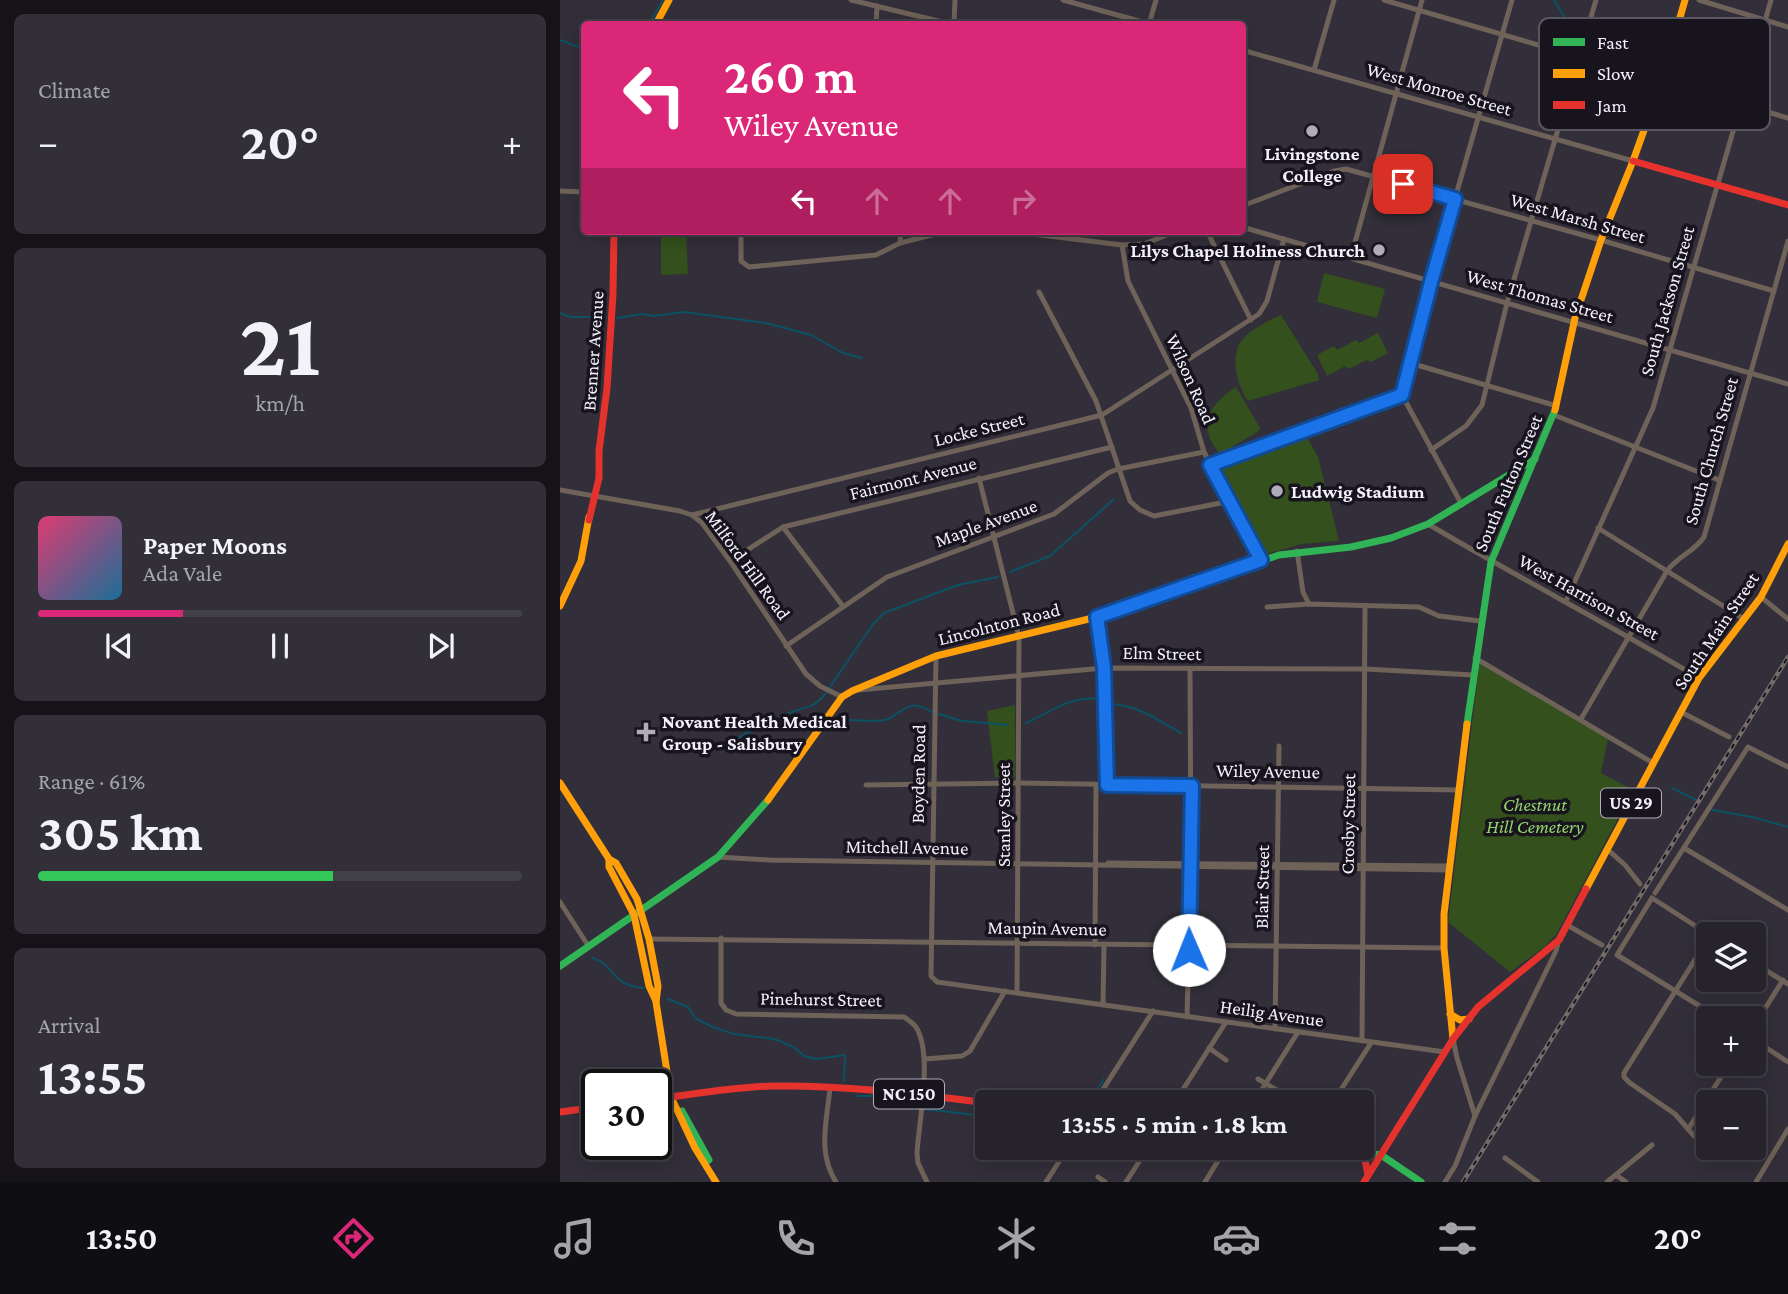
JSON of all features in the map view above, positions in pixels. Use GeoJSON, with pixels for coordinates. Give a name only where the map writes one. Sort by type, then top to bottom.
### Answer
{"type":"FeatureCollection","features":[{"type":"Feature","properties":{"kind":"main road"},"geometry":{"type":"LineString","coordinates":[[658,21],[669,0]]}},
{"type":"Feature","properties":{"kind":"main road","name":"South Fulton Street"},"geometry":{"type":"LineString","coordinates":[[1680,18],[1685,0]]}},
{"type":"Feature","properties":{"kind":"main road","name":"South Fulton Street"},"geometry":{"type":"LineString","coordinates":[[1453,1039],[1444,948],[1444,914],[1475,658],[1491,562],[1554,415],[1574,321],[1601,240],[1644,130]]}},
{"type":"Feature","properties":{"kind":"main road","name":"West Monroe Street"},"geometry":{"type":"LineString","coordinates":[[1633,161],[1788,205]]}},
{"type":"Feature","properties":{"kind":"main road","name":"Brenner Avenue"},"geometry":{"type":"LineString","coordinates":[[560,606],[581,561],[598,472],[610,353],[614,235]]}},
{"type":"Feature","properties":{"kind":"main road","name":"Lincolnton Road"},"geometry":{"type":"LineString","coordinates":[[560,966],[718,857],[766,805],[842,697],[852,691],[936,656],[1097,617],[1261,560],[1297,551],[1373,543],[1428,524],[1535,459]]}},
{"type":"Feature","properties":{"kind":"main road","name":"South Main Street"},"geometry":{"type":"LineString","coordinates":[[1366,1179],[1453,1039],[1469,1018],[1494,992],[1559,940],[1699,678],[1761,597],[1788,544]]}},
{"type":"Feature","properties":{"kind":"main road"},"geometry":{"type":"LineString","coordinates":[[560,783],[609,859],[608,867],[638,912],[649,939],[658,986],[656,1002]]}},
{"type":"Feature","properties":{"kind":"main road"},"geometry":{"type":"LineString","coordinates":[[638,912],[649,986],[656,1002],[674,1096],[695,1148],[716,1182]]}},
{"type":"Feature","properties":{"kind":"main road"},"geometry":{"type":"LineString","coordinates":[[1450,1014],[1460,1020],[1469,1018]]}},
{"type":"Feature","properties":{"kind":"main road","name":"NC 150"},"geometry":{"type":"LineString","coordinates":[[674,1096],[747,1087],[788,1086],[922,1095],[975,1102]]}},
{"type":"Feature","properties":{"kind":"main road"},"geometry":{"type":"LineString","coordinates":[[674,1096],[723,1182]]}},
{"type":"Feature","properties":{"kind":"main road"},"geometry":{"type":"LineString","coordinates":[[560,1112],[581,1109]]}},
{"type":"Feature","properties":{"kind":"main road"},"geometry":{"type":"LineString","coordinates":[[1374,1153],[1381,1155],[1421,1182]]}},
{"type":"Feature","properties":{"kind":"main road"},"geometry":{"type":"LineString","coordinates":[[1365,1160],[1366,1179]]}},
{"type":"Feature","properties":{"kind":"street"},"geometry":{"type":"LineString","coordinates":[[850,0],[940,21]]}},
{"type":"Feature","properties":{"kind":"street"},"geometry":{"type":"LineString","coordinates":[[885,8],[888,0]]}},
{"type":"Feature","properties":{"kind":"street"},"geometry":{"type":"LineString","coordinates":[[953,21],[954,0]]}},
{"type":"Feature","properties":{"kind":"street"},"geometry":{"type":"LineString","coordinates":[[1067,0],[1139,21]]}},
{"type":"Feature","properties":{"kind":"street"},"geometry":{"type":"LineString","coordinates":[[1150,21],[1156,0]]}},
{"type":"Feature","properties":{"kind":"street"},"geometry":{"type":"LineString","coordinates":[[1314,70],[1334,0]]}},
{"type":"Feature","properties":{"kind":"street"},"geometry":{"type":"LineString","coordinates":[[1384,0],[1539,43]]}},
{"type":"Feature","properties":{"kind":"street"},"geometry":{"type":"LineString","coordinates":[[1351,257],[1422,0]]}},
{"type":"Feature","properties":{"kind":"street"},"geometry":{"type":"LineString","coordinates":[[1462,505],[1402,395],[1431,282],[1511,0]]}},
{"type":"Feature","properties":{"kind":"street"},"geometry":{"type":"LineString","coordinates":[[1591,18],[1596,0]]}},
{"type":"Feature","properties":{"kind":"street"},"geometry":{"type":"LineString","coordinates":[[1699,0],[1758,18]]}},
{"type":"Feature","properties":{"kind":"street","name":"South Jackson Street"},"geometry":{"type":"LineString","coordinates":[[1766,18],[1772,0]]}},
{"type":"Feature","properties":{"kind":"street"},"geometry":{"type":"LineString","coordinates":[[876,21],[877,6]]}},
{"type":"Feature","properties":{"kind":"street"},"geometry":{"type":"LineString","coordinates":[[1770,22],[1788,27]]}},
{"type":"Feature","properties":{"kind":"street","name":"West Monroe Street"},"geometry":{"type":"LineString","coordinates":[[1246,51],[1633,161]]}},
{"type":"Feature","properties":{"kind":"street"},"geometry":{"type":"LineString","coordinates":[[1770,113],[1788,118]]}},
{"type":"Feature","properties":{"kind":"street"},"geometry":{"type":"LineString","coordinates":[[1431,450],[1465,426],[1482,405],[1507,303],[1559,130]]}},
{"type":"Feature","properties":{"kind":"street","name":"South Jackson Street"},"geometry":{"type":"LineString","coordinates":[[1566,601],[1653,408],[1732,130]]}},
{"type":"Feature","properties":{"kind":"street","name":"West Marsh Street"},"geometry":{"type":"LineString","coordinates":[[1246,204],[1334,171],[1346,169],[1774,291]]}},
{"type":"Feature","properties":{"kind":"street"},"geometry":{"type":"LineString","coordinates":[[560,191],[581,192]]}},
{"type":"Feature","properties":{"kind":"street","name":"West Thomas Street"},"geometry":{"type":"LineString","coordinates":[[1246,228],[1788,384]]}},
{"type":"Feature","properties":{"kind":"street"},"geometry":{"type":"LineString","coordinates":[[741,235],[741,261],[749,267],[876,255],[900,243],[931,235]]}},
{"type":"Feature","properties":{"kind":"street"},"geometry":{"type":"LineString","coordinates":[[900,243],[901,235]]}},
{"type":"Feature","properties":{"kind":"street"},"geometry":{"type":"LineString","coordinates":[[1044,235],[1122,244],[1144,244],[1167,235]]}},
{"type":"Feature","properties":{"kind":"street"},"geometry":{"type":"LineString","coordinates":[[1209,235],[1251,320],[1265,306],[1284,239]]}},
{"type":"Feature","properties":{"kind":"street","name":"South Church Street"},"geometry":{"type":"LineString","coordinates":[[1581,719],[1667,571],[1675,560],[1697,546],[1704,537],[1788,242]]}},
{"type":"Feature","properties":{"kind":"street","name":"Wilson Road"},"geometry":{"type":"LineString","coordinates":[[1122,244],[1128,281],[1191,408],[1210,465],[1261,560]]}},
{"type":"Feature","properties":{"kind":"street"},"geometry":{"type":"LineString","coordinates":[[1040,292],[1101,415],[1130,501],[1140,510],[1154,516],[1231,501]]}},
{"type":"Feature","properties":{"kind":"street","name":"Locke Street"},"geometry":{"type":"LineString","coordinates":[[692,515],[1101,415],[1251,320]]}},
{"type":"Feature","properties":{"kind":"street"},"geometry":{"type":"LineString","coordinates":[[1410,363],[1557,406]]}},
{"type":"Feature","properties":{"kind":"street"},"geometry":{"type":"LineString","coordinates":[[1210,465],[1402,395]]}},
{"type":"Feature","properties":{"kind":"street"},"geometry":{"type":"LineString","coordinates":[[1554,415],[1720,480]]}},
{"type":"Feature","properties":{"kind":"street","name":"Fairmont Avenue"},"geometry":{"type":"LineString","coordinates":[[730,561],[783,527],[1112,447]]}},
{"type":"Feature","properties":{"kind":"street","name":"Maple Avenue"},"geometry":{"type":"LineString","coordinates":[[786,646],[887,577],[1054,514],[1099,478],[1118,468],[1204,452]]}},
{"type":"Feature","properties":{"kind":"street","name":"Stanley Street"},"geometry":{"type":"LineString","coordinates":[[979,478],[1019,636],[1017,993]]}},
{"type":"Feature","properties":{"kind":"street","name":"Milford Hill Road"},"geometry":{"type":"LineString","coordinates":[[560,490],[692,515],[702,523],[730,561],[806,674],[820,686],[842,697]]}},
{"type":"Feature","properties":{"kind":"street","name":"West Harrison Street"},"geometry":{"type":"LineString","coordinates":[[1428,524],[1491,562],[1630,636],[1699,678]]}},
{"type":"Feature","properties":{"kind":"street"},"geometry":{"type":"LineString","coordinates":[[783,527],[842,606]]}},
{"type":"Feature","properties":{"kind":"street"},"geometry":{"type":"LineString","coordinates":[[1598,528],[1744,619]]}},
{"type":"Feature","properties":{"kind":"street"},"geometry":{"type":"LineString","coordinates":[[1297,551],[1303,592],[1309,604]]}},
{"type":"Feature","properties":{"kind":"street"},"geometry":{"type":"LineString","coordinates":[[1761,597],[1788,619]]}},
{"type":"Feature","properties":{"kind":"street"},"geometry":{"type":"LineString","coordinates":[[1267,607],[1309,604],[1419,607],[1439,616],[1480,621]]}},
{"type":"Feature","properties":{"kind":"street","name":"Crosby Street"},"geometry":{"type":"LineString","coordinates":[[1362,1041],[1365,607]]}},
{"type":"Feature","properties":{"kind":"street"},"geometry":{"type":"LineString","coordinates":[[1097,617],[1104,668],[1107,785]]}},
{"type":"Feature","properties":{"kind":"street","name":"Boyden Road"},"geometry":{"type":"LineString","coordinates":[[931,976],[936,656]]}},
{"type":"Feature","properties":{"kind":"street"},"geometry":{"type":"LineString","coordinates":[[1475,658],[1653,763]]}},
{"type":"Feature","properties":{"kind":"street","name":"Elm Street"},"geometry":{"type":"LineString","coordinates":[[852,691],[1104,668],[1366,669],[1473,676]]}},
{"type":"Feature","properties":{"kind":"street"},"geometry":{"type":"LineString","coordinates":[[1187,1017],[1192,786],[1190,669]]}},
{"type":"Feature","properties":{"kind":"street"},"geometry":{"type":"LineString","coordinates":[[1682,712],[1729,737]]}},
{"type":"Feature","properties":{"kind":"street","name":"Blair Street"},"geometry":{"type":"LineString","coordinates":[[1275,1029],[1279,746]]}},
{"type":"Feature","properties":{"kind":"street"},"geometry":{"type":"LineString","coordinates":[[1699,1006],[1617,955],[1748,747],[1788,767]]}},
{"type":"Feature","properties":{"kind":"street","name":"Wiley Avenue"},"geometry":{"type":"LineString","coordinates":[[866,785],[1019,783],[1459,790]]}},
{"type":"Feature","properties":{"kind":"street"},"geometry":{"type":"LineString","coordinates":[[1095,945],[1096,785]]}},
{"type":"Feature","properties":{"kind":"street"},"geometry":{"type":"LineString","coordinates":[[1684,848],[1788,910]]}},
{"type":"Feature","properties":{"kind":"street"},"geometry":{"type":"LineString","coordinates":[[1607,849],[1625,865],[1640,884]]}},
{"type":"Feature","properties":{"kind":"street","name":"Mitchell Avenue"},"geometry":{"type":"LineString","coordinates":[[718,857],[1095,866],[1449,868]]}},
{"type":"Feature","properties":{"kind":"street"},"geometry":{"type":"LineString","coordinates":[[1653,895],[1696,928]]}},
{"type":"Feature","properties":{"kind":"street"},"geometry":{"type":"LineString","coordinates":[[560,902],[589,947]]}},
{"type":"Feature","properties":{"kind":"street"},"geometry":{"type":"LineString","coordinates":[[1567,925],[1602,945]]}},
{"type":"Feature","properties":{"kind":"street","name":"Pinehurst Street"},"geometry":{"type":"LineString","coordinates":[[721,938],[721,1003],[726,1010],[736,1014],[904,1017],[915,1025],[922,1041],[925,1059],[917,1153],[918,1163],[927,1182]]}},
{"type":"Feature","properties":{"kind":"street","name":"Maupin Avenue"},"geometry":{"type":"LineString","coordinates":[[649,939],[1444,948]]}},
{"type":"Feature","properties":{"kind":"street"},"geometry":{"type":"LineString","coordinates":[[1445,1182],[1456,1164],[1475,1116],[1559,940]]}},
{"type":"Feature","properties":{"kind":"street"},"geometry":{"type":"LineString","coordinates":[[1103,1004],[1104,946]]}},
{"type":"Feature","properties":{"kind":"street"},"geometry":{"type":"LineString","coordinates":[[1696,957],[1624,1073],[1630,1083],[1675,1114],[1696,1137]]}},
{"type":"Feature","properties":{"kind":"street"},"geometry":{"type":"LineString","coordinates":[[1766,970],[1785,982],[1766,1009]]}},
{"type":"Feature","properties":{"kind":"street","name":"Heilig Avenue"},"geometry":{"type":"LineString","coordinates":[[931,976],[937,982],[1445,1052]]}},
{"type":"Feature","properties":{"kind":"street"},"geometry":{"type":"LineString","coordinates":[[925,1059],[961,1056],[970,1051],[1005,991]]}},
{"type":"Feature","properties":{"kind":"street"},"geometry":{"type":"LineString","coordinates":[[1103,1090],[1153,1011]]}},
{"type":"Feature","properties":{"kind":"street"},"geometry":{"type":"LineString","coordinates":[[1183,1090],[1226,1022]]}},
{"type":"Feature","properties":{"kind":"street"},"geometry":{"type":"LineString","coordinates":[[1262,1090],[1298,1032]]}},
{"type":"Feature","properties":{"kind":"street"},"geometry":{"type":"LineString","coordinates":[[1453,1039],[1475,1116]]}},
{"type":"Feature","properties":{"kind":"street"},"geometry":{"type":"LineString","coordinates":[[1342,1090],[1371,1043]]}},
{"type":"Feature","properties":{"kind":"street"},"geometry":{"type":"LineString","coordinates":[[1209,1048],[1226,1060]]}},
{"type":"Feature","properties":{"kind":"street"},"geometry":{"type":"LineString","coordinates":[[1766,1048],[1788,1062]]}},
{"type":"Feature","properties":{"kind":"street"},"geometry":{"type":"LineString","coordinates":[[1689,1128],[1722,1076]]}},
{"type":"Feature","properties":{"kind":"street"},"geometry":{"type":"LineString","coordinates":[[1258,1079],[1276,1090]]}},
{"type":"Feature","properties":{"kind":"street"},"geometry":{"type":"LineString","coordinates":[[830,1088],[824,1155],[835,1182]]}},
{"type":"Feature","properties":{"kind":"street"},"geometry":{"type":"LineString","coordinates":[[1756,1182],[1788,1129]]}},
{"type":"Feature","properties":{"kind":"street"},"geometry":{"type":"LineString","coordinates":[[1607,1182],[1651,1145]]}},
{"type":"Feature","properties":{"kind":"street"},"geometry":{"type":"LineString","coordinates":[[1505,1158],[1538,1182]]}},
{"type":"Feature","properties":{"kind":"street"},"geometry":{"type":"LineString","coordinates":[[1045,1182],[1060,1160]]}},
{"type":"Feature","properties":{"kind":"street"},"geometry":{"type":"LineString","coordinates":[[1126,1182],[1140,1160]]}},
{"type":"Feature","properties":{"kind":"street"},"geometry":{"type":"LineString","coordinates":[[1205,1182],[1219,1160]]}},
{"type":"Feature","properties":{"kind":"street"},"geometry":{"type":"LineString","coordinates":[[1616,1175],[1626,1182]]}},
{"type":"Feature","properties":{"kind":"street"},"geometry":{"type":"LineString","coordinates":[[1098,1177],[1105,1182]]}},
{"type":"Feature","properties":{"kind":"green space"},"geometry":{"type":"Polygon","coordinates":[[[661,235],[686,235],[688,274],[661,275],[661,235]]]}},
{"type":"Feature","properties":{"kind":"green space"},"geometry":{"type":"Polygon","coordinates":[[[1324,273],[1385,289],[1377,318],[1317,302],[1324,273]]]}},
{"type":"Feature","properties":{"kind":"green space"},"geometry":{"type":"Polygon","coordinates":[[[1281,315],[1318,374],[1319,380],[1248,401],[1236,373],[1237,350],[1248,334],[1281,315]]]}},
{"type":"Feature","properties":{"kind":"green space"},"geometry":{"type":"Polygon","coordinates":[[[1378,333],[1388,353],[1349,369],[1345,366],[1327,376],[1317,355],[1334,346],[1337,350],[1356,340],[1359,343],[1378,333]]]}},
{"type":"Feature","properties":{"kind":"green space"},"geometry":{"type":"Polygon","coordinates":[[[1236,387],[1260,428],[1220,454],[1213,444],[1207,425],[1219,401],[1236,387]]]}},
{"type":"Feature","properties":{"kind":"green space","name":"Ludwig Stadium"},"geometry":{"type":"Polygon","coordinates":[[[1305,434],[1318,457],[1339,541],[1301,544],[1261,556],[1214,467],[1305,434]]]}},
{"type":"Feature","properties":{"kind":"green space","name":"Chestnut Hill Cemetery"},"geometry":{"type":"Polygon","coordinates":[[[1481,664],[1608,739],[1601,773],[1633,790],[1556,935],[1510,972],[1448,922],[1481,664]]]}},
{"type":"Feature","properties":{"kind":"green space"},"geometry":{"type":"Polygon","coordinates":[[[1015,705],[1015,777],[995,777],[987,711],[1015,705]]]}},
{"type":"Feature","properties":{"kind":"waterway"},"geometry":{"type":"LineString","coordinates":[[651,21],[663,0]]}},
{"type":"Feature","properties":{"kind":"waterway"},"geometry":{"type":"LineString","coordinates":[[1554,0],[1565,18]]}},
{"type":"Feature","properties":{"kind":"waterway"},"geometry":{"type":"LineString","coordinates":[[560,40],[581,48]]}},
{"type":"Feature","properties":{"kind":"waterway"},"geometry":{"type":"LineString","coordinates":[[617,318],[684,312],[766,323],[811,335],[843,353],[862,358]]}},
{"type":"Feature","properties":{"kind":"waterway"},"geometry":{"type":"LineString","coordinates":[[560,313],[571,317],[606,317]]}},
{"type":"Feature","properties":{"kind":"waterway"},"geometry":{"type":"LineString","coordinates":[[1010,572],[1050,556],[1114,499]]}},
{"type":"Feature","properties":{"kind":"waterway"},"geometry":{"type":"LineString","coordinates":[[830,687],[873,624],[884,613],[958,585],[998,577]]}},
{"type":"Feature","properties":{"kind":"waterway"},"geometry":{"type":"LineString","coordinates":[[722,750],[763,725],[813,705],[826,693]]}},
{"type":"Feature","properties":{"kind":"waterway"},"geometry":{"type":"LineString","coordinates":[[1026,723],[1070,702],[1099,699]]}},
{"type":"Feature","properties":{"kind":"waterway"},"geometry":{"type":"LineString","coordinates":[[1112,704],[1141,711],[1181,733]]}},
{"type":"Feature","properties":{"kind":"waterway"},"geometry":{"type":"LineString","coordinates":[[850,720],[885,720],[911,706],[932,712]]}},
{"type":"Feature","properties":{"kind":"waterway"},"geometry":{"type":"LineString","coordinates":[[939,714],[962,721],[1008,725]]}},
{"type":"Feature","properties":{"kind":"waterway"},"geometry":{"type":"LineString","coordinates":[[1672,788],[1696,800]]}},
{"type":"Feature","properties":{"kind":"waterway"},"geometry":{"type":"LineString","coordinates":[[1712,810],[1788,827]]}},
{"type":"Feature","properties":{"kind":"waterway"},"geometry":{"type":"LineString","coordinates":[[592,958],[599,960],[624,983],[643,988]]}},
{"type":"Feature","properties":{"kind":"waterway"},"geometry":{"type":"LineString","coordinates":[[668,999],[688,1007],[695,1018],[734,1034],[774,1039],[794,1047],[804,1056],[816,1059],[845,1055],[844,1082]]}},
{"type":"Feature","properties":{"kind":"waterway"},"geometry":{"type":"LineString","coordinates":[[1097,1090],[1104,1079]]}},
{"type":"Feature","properties":{"kind":"waterway"},"geometry":{"type":"LineString","coordinates":[[857,1096],[878,1096],[885,1104],[917,1108]]}},
{"type":"Feature","properties":{"kind":"waterway"},"geometry":{"type":"LineString","coordinates":[[925,1109],[975,1115]]}},
{"type":"Feature","properties":{"kind":"railway"},"geometry":{"type":"LineString","coordinates":[[1463,1182],[1788,657]]}},
{"type":"Feature","properties":{"kind":"traffic: fast"},"geometry":{"type":"LineString","coordinates":[[1467,724],[1491,562],[1555,410]]}},
{"type":"Feature","properties":{"kind":"traffic: fast"},"geometry":{"type":"LineString","coordinates":[[1142,602],[1279,555],[1351,547],[1391,538],[1428,524],[1535,459]]}},
{"type":"Feature","properties":{"kind":"traffic: fast"},"geometry":{"type":"LineString","coordinates":[[560,966],[718,857],[768,800]]}},
{"type":"Feature","properties":{"kind":"traffic: fast"},"geometry":{"type":"LineString","coordinates":[[682,1111],[709,1160]]}},
{"type":"Feature","properties":{"kind":"traffic: fast"},"geometry":{"type":"LineString","coordinates":[[1374,1154],[1381,1155]]}},
{"type":"Feature","properties":{"kind":"traffic: fast"},"geometry":{"type":"LineString","coordinates":[[1381,1155],[1421,1182]]}},
{"type":"Feature","properties":{"kind":"traffic: slow"},"geometry":{"type":"LineString","coordinates":[[658,21],[669,0]]}},
{"type":"Feature","properties":{"kind":"traffic: slow"},"geometry":{"type":"LineString","coordinates":[[1680,18],[1685,0]]}},
{"type":"Feature","properties":{"kind":"traffic: slow"},"geometry":{"type":"LineString","coordinates":[[1555,410],[1575,318],[1601,240],[1644,130]]}},
{"type":"Feature","properties":{"kind":"traffic: slow"},"geometry":{"type":"LineString","coordinates":[[560,606],[581,561],[589,517]]}},
{"type":"Feature","properties":{"kind":"traffic: slow"},"geometry":{"type":"LineString","coordinates":[[1586,889],[1699,678],[1761,597],[1788,544]]}},
{"type":"Feature","properties":{"kind":"traffic: slow"},"geometry":{"type":"LineString","coordinates":[[768,800],[842,697],[852,691],[936,656],[1097,617],[1142,602]]}},
{"type":"Feature","properties":{"kind":"traffic: slow"},"geometry":{"type":"LineString","coordinates":[[1453,1039],[1444,948],[1444,914],[1467,724]]}},
{"type":"Feature","properties":{"kind":"traffic: slow"},"geometry":{"type":"LineString","coordinates":[[560,783],[609,859],[616,863],[637,899],[649,939],[658,986],[656,1002],[671,1097],[695,1148],[716,1182]]}},
{"type":"Feature","properties":{"kind":"traffic: slow"},"geometry":{"type":"LineString","coordinates":[[609,859],[609,867],[634,915],[649,986],[656,1001]]}},
{"type":"Feature","properties":{"kind":"traffic: slow"},"geometry":{"type":"LineString","coordinates":[[1450,1014],[1460,1020],[1469,1019]]}},
{"type":"Feature","properties":{"kind":"traffic: jam"},"geometry":{"type":"LineString","coordinates":[[1633,161],[1788,205]]}},
{"type":"Feature","properties":{"kind":"traffic: jam"},"geometry":{"type":"LineString","coordinates":[[589,520],[599,478],[599,451],[607,388],[614,235]]}},
{"type":"Feature","properties":{"kind":"traffic: jam"},"geometry":{"type":"LineString","coordinates":[[1364,1182],[1453,1039],[1478,1007],[1559,940],[1586,889]]}},
{"type":"Feature","properties":{"kind":"traffic: jam"},"geometry":{"type":"LineString","coordinates":[[672,1097],[744,1088],[800,1086],[880,1091],[975,1102]]}},
{"type":"Feature","properties":{"kind":"traffic: jam"},"geometry":{"type":"LineString","coordinates":[[560,1112],[581,1109]]}},
{"type":"Feature","properties":{"kind":"traffic: jam"},"geometry":{"type":"LineString","coordinates":[[1365,1160],[1368,1175]]}},
{"type":"Feature","properties":{"kind":"place","name":"Livingstone College"},"geometry":{"type":"Point","coordinates":[1312,131]}},
{"type":"Feature","properties":{"kind":"place","name":"Lilys Chapel Holiness Church"},"geometry":{"type":"Point","coordinates":[1379,250]}},
{"type":"Feature","properties":{"kind":"place","name":"Ludwig Stadium"},"geometry":{"type":"Point","coordinates":[1277,491]}},
{"type":"Feature","properties":{"kind":"place","name":"Novant Health Medical Group - Salisbury"},"geometry":{"type":"Point","coordinates":[646,732]}},
{"type":"Feature","properties":{"kind":"route"},"geometry":{"type":"LineString","coordinates":[[1189,950],[1192,786],[1107,785],[1104,668],[1097,617],[1261,560],[1210,465],[1402,395],[1455,199],[1403,184]]}}]}
